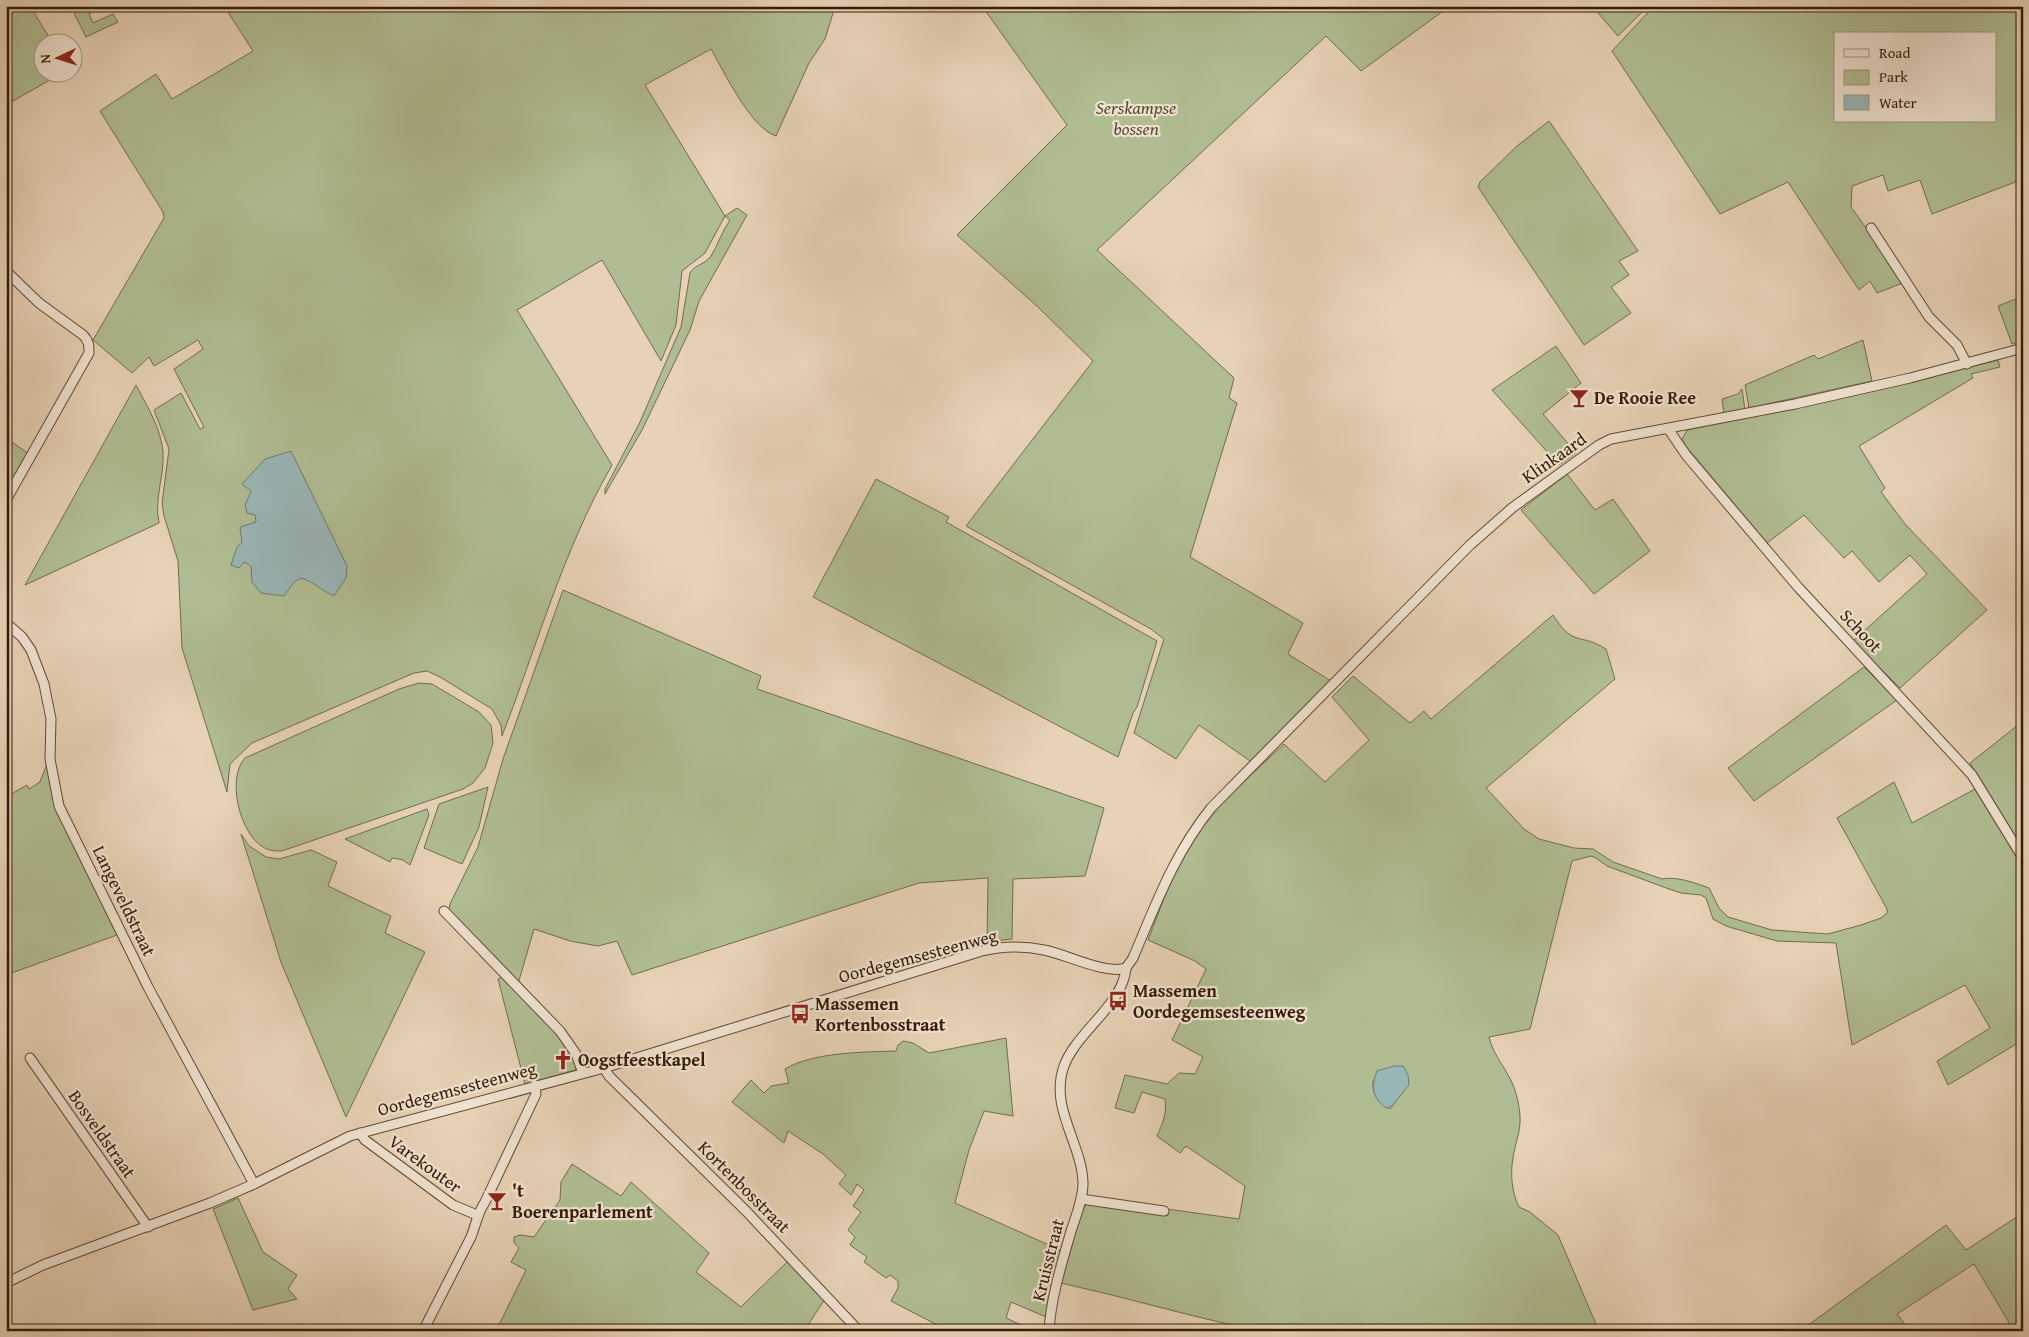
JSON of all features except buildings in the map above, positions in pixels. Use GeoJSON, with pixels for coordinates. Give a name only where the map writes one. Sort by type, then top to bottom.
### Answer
{"type":"FeatureCollection","features":[{"type":"Feature","properties":{"kind":"street"},"geometry":{"type":"LineString","coordinates":[[1871,228],[1929,317],[1957,345],[1967,364]]}},
{"type":"Feature","properties":{"kind":"street"},"geometry":{"type":"LineString","coordinates":[[6,271],[39,303],[83,335],[88,340],[89,346],[89,353],[6,500]]}},
{"type":"Feature","properties":{"kind":"street","name":"Klinkaard"},"geometry":{"type":"LineString","coordinates":[[1126,968],[1134,958],[1173,865],[1191,833],[1211,808],[1470,545],[1512,508],[1599,445],[1620,436],[1669,430],[1814,400],[1967,364],[2023,348]]}},
{"type":"Feature","properties":{"kind":"street","name":"Schoot"},"geometry":{"type":"LineString","coordinates":[[1669,430],[1686,455],[1798,587],[1972,775],[2023,858]]}},
{"type":"Feature","properties":{"kind":"street","name":"Langeveldstraat"},"geometry":{"type":"LineString","coordinates":[[6,623],[22,636],[31,650],[44,684],[51,719],[50,759],[59,806],[148,987],[254,1184]]}},
{"type":"Feature","properties":{"kind":"street"},"geometry":{"type":"LineString","coordinates":[[444,911],[564,1036],[576,1054],[582,1073]]}},
{"type":"Feature","properties":{"kind":"street","name":"Oordegemsesteenweg"},"geometry":{"type":"LineString","coordinates":[[6,1283],[43,1265],[148,1227],[254,1184],[360,1132],[604,1068],[845,992],[995,948],[1042,949],[1112,969],[1126,968]]}},
{"type":"Feature","properties":{"kind":"street","name":"Kruisstraat"},"geometry":{"type":"LineString","coordinates":[[1050,1331],[1055,1293],[1081,1199],[1082,1172],[1063,1114],[1060,1081],[1065,1064],[1076,1046],[1124,981],[1126,968]]}},
{"type":"Feature","properties":{"kind":"street","name":"Bosveldstraat"},"geometry":{"type":"LineString","coordinates":[[30,1058],[148,1227]]}},
{"type":"Feature","properties":{"kind":"street","name":"Kortenbosstraat"},"geometry":{"type":"LineString","coordinates":[[604,1068],[609,1076],[746,1211],[859,1331]]}},
{"type":"Feature","properties":{"kind":"street"},"geometry":{"type":"LineString","coordinates":[[423,1331],[471,1237],[476,1225],[477,1215],[536,1094],[535,1085]]}},
{"type":"Feature","properties":{"kind":"street","name":"Varekouter"},"geometry":{"type":"LineString","coordinates":[[360,1132],[364,1140],[453,1205],[477,1215]]}},
{"type":"Feature","properties":{"kind":"street","name":"Kruisstraat"},"geometry":{"type":"LineString","coordinates":[[1081,1199],[1164,1210]]}},
{"type":"Feature","properties":{"kind":"green space"},"geometry":{"type":"Polygon","coordinates":[[[6,6],[30,6],[46,32],[32,32],[32,82],[46,82],[6,105],[6,6]]]}},
{"type":"Feature","properties":{"kind":"green space"},"geometry":{"type":"Polygon","coordinates":[[[83,6],[105,6],[89,14],[93,23],[113,14],[118,22],[86,37],[74,13],[84,9],[83,6]]]}},
{"type":"Feature","properties":{"kind":"green space"},"geometry":{"type":"Polygon","coordinates":[[[224,6],[833,6],[834,10],[825,39],[809,63],[776,136],[767,131],[748,111],[711,49],[645,85],[725,216],[705,253],[682,271],[676,325],[661,361],[602,260],[517,310],[612,465],[595,497],[565,564],[502,736],[501,725],[492,709],[427,671],[414,673],[252,743],[230,764],[227,792],[182,648],[178,561],[162,504],[169,449],[154,410],[181,393],[200,429],[204,427],[174,369],[203,349],[198,340],[154,366],[149,357],[132,373],[93,340],[164,218],[163,212],[100,111],[156,74],[172,99],[253,51],[224,6]]]}},
{"type":"Feature","properties":{"kind":"green space","name":"Serskampse bossen"},"geometry":{"type":"Polygon","coordinates":[[[982,6],[1450,6],[1361,71],[1326,36],[1097,250],[1234,378],[1229,398],[1237,403],[1190,557],[1303,623],[1288,654],[1331,681],[1250,761],[1199,725],[1176,759],[1134,733],[1164,639],[1151,629],[966,526],[1093,361],[1038,307],[957,235],[1067,125],[982,6]]]}},
{"type":"Feature","properties":{"kind":"green space"},"geometry":{"type":"Polygon","coordinates":[[[1592,6],[1648,6],[1618,36],[1592,6]]]}},
{"type":"Feature","properties":{"kind":"green space"},"geometry":{"type":"Polygon","coordinates":[[[1654,6],[2023,6],[2023,179],[1932,214],[1920,180],[1888,191],[1883,175],[1852,186],[1851,207],[1905,282],[1877,293],[1870,281],[1859,290],[1788,182],[1720,214],[1612,51],[1654,6]]]}},
{"type":"Feature","properties":{"kind":"green space"},"geometry":{"type":"Polygon","coordinates":[[[1549,121],[1638,251],[1619,261],[1629,275],[1611,287],[1631,313],[1584,345],[1478,187],[1480,182],[1517,146],[1549,121]]]}},
{"type":"Feature","properties":{"kind":"green space"},"geometry":{"type":"Polygon","coordinates":[[[737,208],[747,215],[699,301],[690,330],[642,430],[605,494],[605,489],[640,422],[681,327],[690,273],[711,256],[730,220],[725,216],[737,208]]]}},
{"type":"Feature","properties":{"kind":"green space"},"geometry":{"type":"Polygon","coordinates":[[[2023,296],[2023,341],[2012,344],[1998,306],[2023,296]]]}},
{"type":"Feature","properties":{"kind":"green space"},"geometry":{"type":"Polygon","coordinates":[[[1863,340],[1872,381],[1749,408],[1745,385],[1814,355],[1818,359],[1863,340]]]}},
{"type":"Feature","properties":{"kind":"green space"},"geometry":{"type":"Polygon","coordinates":[[[1556,346],[1581,383],[1543,414],[1576,453],[1559,465],[1492,390],[1556,346]]]}},
{"type":"Feature","properties":{"kind":"green space"},"geometry":{"type":"Polygon","coordinates":[[[1998,360],[2000,367],[1971,374],[1973,378],[1859,446],[1885,488],[1881,492],[1905,524],[1987,610],[1900,688],[1853,641],[1927,574],[1910,555],[1879,582],[1852,551],[1844,558],[1804,515],[1767,543],[1682,439],[1687,430],[1847,397],[1998,360]]]}},
{"type":"Feature","properties":{"kind":"green space"},"geometry":{"type":"Polygon","coordinates":[[[136,385],[153,418],[162,445],[163,463],[158,505],[159,523],[25,585],[136,385]]]}},
{"type":"Feature","properties":{"kind":"green space"},"geometry":{"type":"Polygon","coordinates":[[[1742,389],[1745,410],[1724,414],[1722,399],[1738,394],[1742,389]]]}},
{"type":"Feature","properties":{"kind":"green space"},"geometry":{"type":"Polygon","coordinates":[[[6,438],[29,454],[6,495],[6,438]]]}},
{"type":"Feature","properties":{"kind":"green space"},"geometry":{"type":"Polygon","coordinates":[[[1567,474],[1595,510],[1613,499],[1650,551],[1594,594],[1521,510],[1567,474]]]}},
{"type":"Feature","properties":{"kind":"green space"},"geometry":{"type":"Polygon","coordinates":[[[876,479],[949,517],[946,522],[1157,641],[1137,707],[1133,713],[1118,757],[813,597],[876,479]]]}},
{"type":"Feature","properties":{"kind":"green space"},"geometry":{"type":"Polygon","coordinates":[[[563,590],[761,676],[757,689],[1104,808],[1085,876],[1013,879],[1012,939],[987,942],[988,878],[919,883],[632,975],[617,941],[598,946],[570,941],[534,929],[518,984],[449,910],[450,904],[478,847],[503,759],[563,590]]]}},
{"type":"Feature","properties":{"kind":"green space"},"geometry":{"type":"Polygon","coordinates":[[[1553,615],[1566,632],[1572,636],[1606,649],[1615,679],[1486,788],[1524,829],[1539,839],[1574,848],[1593,849],[1613,862],[1662,879],[1680,879],[1709,888],[1719,908],[1728,917],[1772,930],[1828,934],[1881,918],[1887,913],[1887,909],[1837,818],[1894,782],[1912,823],[1975,789],[2023,866],[2023,1040],[1948,1085],[1937,1061],[1990,1028],[1965,985],[1852,1045],[1836,943],[1777,941],[1726,926],[1713,919],[1706,898],[1701,895],[1681,893],[1666,888],[1607,866],[1591,856],[1572,861],[1530,1029],[1489,1037],[1494,1052],[1513,1084],[1519,1105],[1520,1127],[1512,1170],[1513,1190],[1517,1202],[1519,1207],[1530,1212],[1558,1235],[1599,1331],[1240,1331],[1236,1326],[1061,1283],[1082,1211],[1087,1203],[1168,1215],[1167,1209],[1239,1219],[1245,1186],[1186,1146],[1180,1153],[1157,1136],[1164,1118],[1165,1099],[1142,1092],[1134,1113],[1115,1108],[1125,1075],[1167,1084],[1179,1073],[1195,1074],[1203,1057],[1172,1040],[1206,969],[1195,961],[1148,940],[1182,858],[1198,832],[1228,797],[1284,744],[1325,782],[1369,740],[1332,697],[1353,676],[1410,723],[1424,711],[1431,719],[1553,615]],[[1373,1081],[1377,1098],[1390,1109],[1405,1089],[1373,1081]]]}},
{"type":"Feature","properties":{"kind":"green space"},"geometry":{"type":"Polygon","coordinates":[[[1864,667],[1897,700],[1754,801],[1728,768],[1864,667]]]}},
{"type":"Feature","properties":{"kind":"green space"},"geometry":{"type":"Polygon","coordinates":[[[419,683],[432,684],[479,712],[491,725],[493,743],[485,768],[473,783],[463,789],[282,851],[274,851],[263,847],[255,840],[242,818],[236,792],[239,767],[245,758],[399,689],[419,683]]]}},
{"type":"Feature","properties":{"kind":"green space"},"geometry":{"type":"Polygon","coordinates":[[[2023,721],[2023,850],[1970,763],[2023,721]]]}},
{"type":"Feature","properties":{"kind":"green space"},"geometry":{"type":"Polygon","coordinates":[[[47,764],[117,935],[6,975],[6,797],[27,785],[29,789],[40,782],[47,764]]]}},
{"type":"Feature","properties":{"kind":"green space"},"geometry":{"type":"Polygon","coordinates":[[[488,787],[479,827],[462,864],[424,848],[439,804],[488,787]]]}},
{"type":"Feature","properties":{"kind":"green space"},"geometry":{"type":"Polygon","coordinates":[[[427,809],[429,815],[410,865],[403,860],[392,858],[390,862],[345,839],[427,809]]]}},
{"type":"Feature","properties":{"kind":"green space"},"geometry":{"type":"Polygon","coordinates":[[[241,834],[249,846],[266,857],[279,859],[311,850],[337,862],[328,886],[391,916],[385,933],[425,952],[346,1117],[281,962],[241,834]]]}},
{"type":"Feature","properties":{"kind":"green space"},"geometry":{"type":"Polygon","coordinates":[[[504,976],[556,1030],[572,1055],[576,1067],[575,1070],[525,1084],[498,979],[504,976]]]}},
{"type":"Feature","properties":{"kind":"green space"},"geometry":{"type":"Polygon","coordinates":[[[1006,1038],[1013,1116],[984,1111],[969,1150],[955,1203],[1060,1250],[1046,1317],[1011,1302],[1006,1318],[1034,1331],[949,1331],[891,1301],[898,1288],[898,1281],[890,1275],[886,1278],[864,1262],[867,1257],[850,1245],[855,1237],[848,1230],[861,1212],[853,1206],[864,1190],[857,1184],[851,1195],[839,1184],[846,1175],[823,1154],[788,1131],[784,1143],[732,1102],[751,1080],[764,1093],[771,1086],[789,1083],[785,1069],[810,1059],[839,1054],[896,1051],[898,1045],[903,1041],[913,1043],[929,1053],[1006,1038]]]}},
{"type":"Feature","properties":{"kind":"green space"},"geometry":{"type":"Polygon","coordinates":[[[572,1164],[621,1196],[631,1182],[709,1253],[696,1272],[741,1307],[788,1261],[825,1299],[804,1331],[496,1331],[526,1270],[511,1262],[519,1248],[514,1243],[514,1237],[520,1235],[534,1237],[560,1200],[561,1182],[572,1164]]]}},
{"type":"Feature","properties":{"kind":"green space"},"geometry":{"type":"Polygon","coordinates":[[[238,1198],[263,1252],[297,1275],[288,1289],[297,1299],[253,1310],[213,1209],[238,1198]]]}},
{"type":"Feature","properties":{"kind":"green space"},"geometry":{"type":"Polygon","coordinates":[[[2023,1213],[2023,1331],[2014,1331],[1974,1264],[1897,1314],[1910,1331],[1800,1331],[1946,1225],[1966,1250],[2023,1213]]]}},
{"type":"Feature","properties":{"kind":"water"},"geometry":{"type":"Polygon","coordinates":[[[291,451],[347,566],[346,578],[334,596],[310,581],[301,578],[294,582],[284,596],[261,593],[252,582],[251,566],[244,562],[239,568],[231,565],[237,547],[242,543],[240,527],[256,522],[255,515],[247,513],[245,505],[251,491],[242,484],[265,459],[291,451]]]}},
{"type":"Feature","properties":{"kind":"water"},"geometry":{"type":"Polygon","coordinates":[[[1394,1066],[1403,1066],[1408,1075],[1409,1085],[1392,1106],[1386,1108],[1375,1096],[1374,1082],[1377,1071],[1394,1066]]]}},
{"type":"Feature","properties":{"kind":"place","name":"De Rooie Ree"},"geometry":{"type":"Point","coordinates":[1579,398]}},
{"type":"Feature","properties":{"kind":"place","name":"Massemen Oordegemsesteenweg"},"geometry":{"type":"Point","coordinates":[1118,1001]}},
{"type":"Feature","properties":{"kind":"place","name":"Massemen Kortenbosstraat"},"geometry":{"type":"Point","coordinates":[800,1014]}},
{"type":"Feature","properties":{"kind":"place","name":"Oogstfeestkapel"},"geometry":{"type":"Point","coordinates":[563,1060]}},
{"type":"Feature","properties":{"kind":"place","name":"'t Boerenparlement"},"geometry":{"type":"Point","coordinates":[497,1201]}}]}
